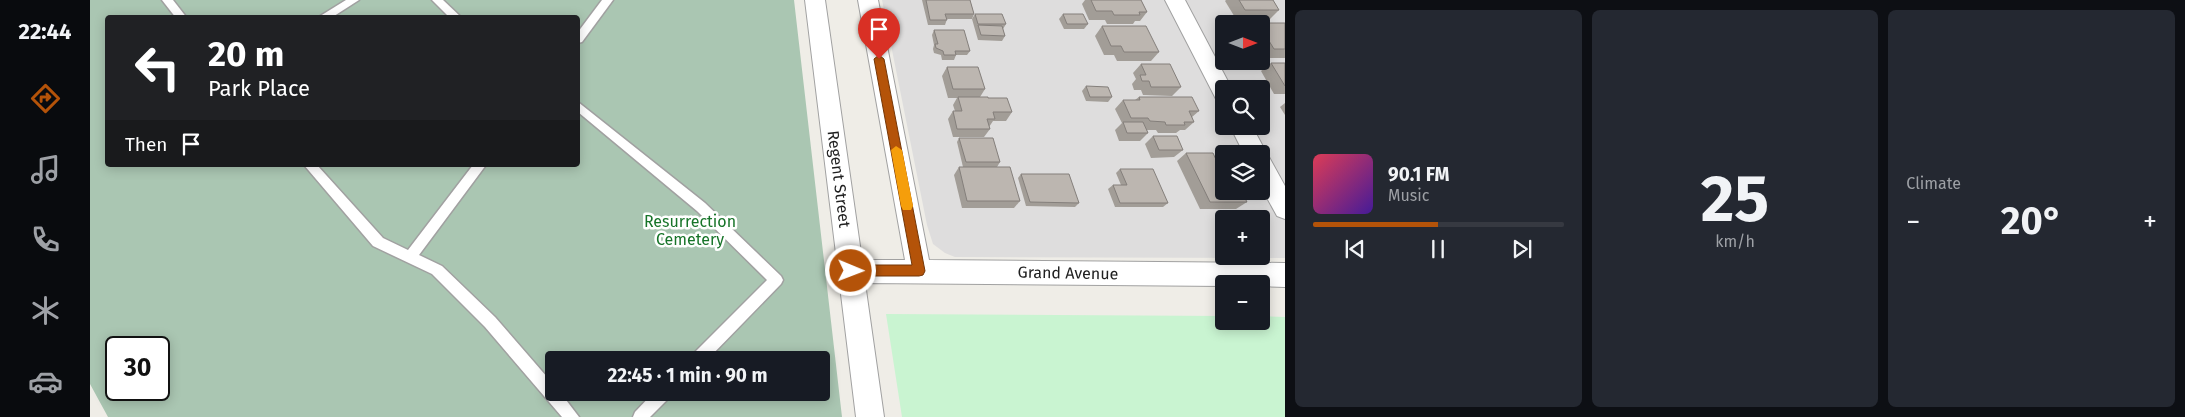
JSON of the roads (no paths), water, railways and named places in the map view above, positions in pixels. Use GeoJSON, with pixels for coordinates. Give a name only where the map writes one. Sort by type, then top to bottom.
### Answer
{"type":"FeatureCollection","features":[{"type":"Feature","properties":{"kind":"street","name":"Regent Street"},"geometry":{"type":"LineString","coordinates":[[816,0],[870,417]]}},
{"type":"Feature","properties":{"kind":"street"},"geometry":{"type":"LineString","coordinates":[[868,0],[919,271]]}},
{"type":"Feature","properties":{"kind":"street"},"geometry":{"type":"LineString","coordinates":[[1175,0],[1217,80]]}},
{"type":"Feature","properties":{"kind":"street"},"geometry":{"type":"LineString","coordinates":[[1270,181],[1285,209]]}},
{"type":"Feature","properties":{"kind":"street","name":"Grand Avenue"},"geometry":{"type":"LineString","coordinates":[[851,271],[1285,275]]}},
{"type":"Feature","properties":{"kind":"lane"},"geometry":{"type":"LineString","coordinates":[[167,0],[180,15]]}},
{"type":"Feature","properties":{"kind":"lane"},"geometry":{"type":"LineString","coordinates":[[327,15],[354,0]]}},
{"type":"Feature","properties":{"kind":"lane"},"geometry":{"type":"LineString","coordinates":[[437,0],[454,15]]}},
{"type":"Feature","properties":{"kind":"lane"},"geometry":{"type":"LineString","coordinates":[[580,36],[608,0]]}},
{"type":"Feature","properties":{"kind":"lane"},"geometry":{"type":"LineString","coordinates":[[580,108],[701,207],[776,280],[706,351]]}},
{"type":"Feature","properties":{"kind":"lane"},"geometry":{"type":"LineString","coordinates":[[312,167],[378,242],[437,270],[490,322],[572,417]]}},
{"type":"Feature","properties":{"kind":"lane"},"geometry":{"type":"LineString","coordinates":[[409,258],[478,167]]}},
{"type":"Feature","properties":{"kind":"lane"},"geometry":{"type":"LineString","coordinates":[[640,417],[656,401]]}},
{"type":"Feature","properties":{"kind":"park label","name":"Resurrection Cemetery"},"geometry":{"type":"Point","coordinates":[690,230]}}]}
